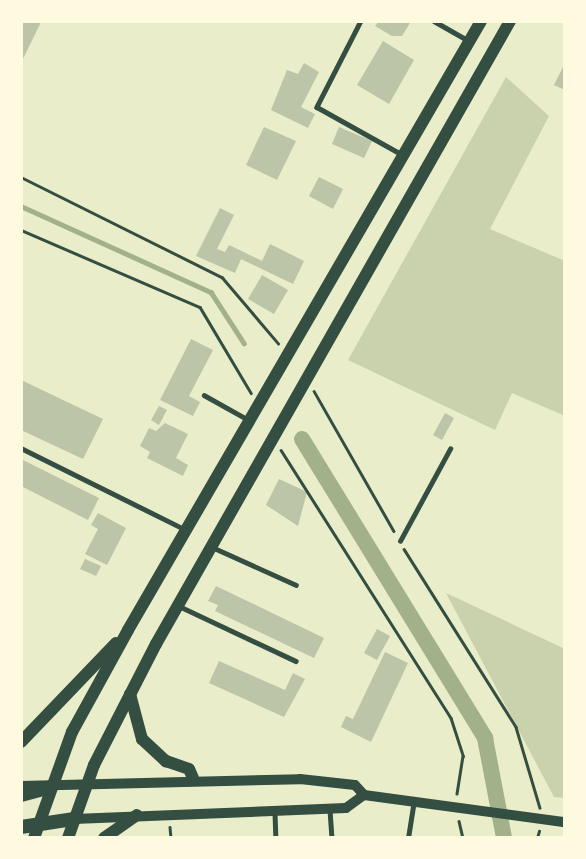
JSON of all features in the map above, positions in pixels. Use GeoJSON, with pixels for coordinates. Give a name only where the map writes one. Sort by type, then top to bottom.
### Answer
{"type":"FeatureCollection","features":[{"type":"Feature","properties":{"kind":"main road"},"geometry":{"type":"LineString","coordinates":[[35,831],[72,732],[128,629],[188,530],[481,21]]}},
{"type":"Feature","properties":{"kind":"main road"},"geometry":{"type":"LineString","coordinates":[[68,838],[85,785],[130,694],[305,376],[510,21]]}},
{"type":"Feature","properties":{"kind":"main road"},"geometry":{"type":"LineString","coordinates":[[21,742],[128,629]]}},
{"type":"Feature","properties":{"kind":"main road"},"geometry":{"type":"LineString","coordinates":[[130,694],[142,738],[166,761],[189,769],[193,778]]}},
{"type":"Feature","properties":{"kind":"main road"},"geometry":{"type":"LineString","coordinates":[[21,795],[51,787]]}},
{"type":"Feature","properties":{"kind":"main road"},"geometry":{"type":"LineString","coordinates":[[104,838],[137,815]]}},
{"type":"Feature","properties":{"kind":"main road"},"geometry":{"type":"LineString","coordinates":[[21,827],[35,831],[74,819]]}},
{"type":"Feature","properties":{"kind":"street"},"geometry":{"type":"LineString","coordinates":[[21,786],[51,787],[193,778],[300,779],[355,785],[365,795],[455,805],[565,822]]}},
{"type":"Feature","properties":{"kind":"street"},"geometry":{"type":"LineString","coordinates":[[74,819],[274,808],[346,808],[365,795]]}},
{"type":"Feature","properties":{"kind":"lane"},"geometry":{"type":"LineString","coordinates":[[361,21],[317,107],[403,156]]}},
{"type":"Feature","properties":{"kind":"lane"},"geometry":{"type":"LineString","coordinates":[[434,21],[470,41]]}},
{"type":"Feature","properties":{"kind":"lane"},"geometry":{"type":"LineString","coordinates":[[204,395],[251,421]]}},
{"type":"Feature","properties":{"kind":"lane"},"geometry":{"type":"LineString","coordinates":[[21,448],[188,530]]}},
{"type":"Feature","properties":{"kind":"lane"},"geometry":{"type":"LineString","coordinates":[[400,541],[450,449]]}},
{"type":"Feature","properties":{"kind":"lane"},"geometry":{"type":"LineString","coordinates":[[211,547],[296,586]]}},
{"type":"Feature","properties":{"kind":"lane"},"geometry":{"type":"LineString","coordinates":[[178,606],[296,661]]}},
{"type":"Feature","properties":{"kind":"lane"},"geometry":{"type":"LineString","coordinates":[[408,838],[415,800]]}},
{"type":"Feature","properties":{"kind":"lane"},"geometry":{"type":"LineString","coordinates":[[274,808],[276,838]]}},
{"type":"Feature","properties":{"kind":"lane"},"geometry":{"type":"LineString","coordinates":[[330,809],[332,838]]}},
{"type":"Feature","properties":{"kind":"path"},"geometry":{"type":"LineString","coordinates":[[21,177],[222,276],[287,355]]}},
{"type":"Feature","properties":{"kind":"path"},"geometry":{"type":"LineString","coordinates":[[21,230],[200,307],[258,409]]}},
{"type":"Feature","properties":{"kind":"path"},"geometry":{"type":"LineString","coordinates":[[305,376],[400,541],[516,727],[543,818]]}},
{"type":"Feature","properties":{"kind":"path"},"geometry":{"type":"LineString","coordinates":[[273,438],[451,718],[463,756],[455,805],[463,838]]}},
{"type":"Feature","properties":{"kind":"green space"},"geometry":{"type":"Polygon","coordinates":[[[506,77],[549,116],[490,229],[565,261],[565,416],[512,393],[495,430],[348,360],[506,77]]]}},
{"type":"Feature","properties":{"kind":"green space"},"geometry":{"type":"Polygon","coordinates":[[[446,593],[565,649],[565,798],[554,797],[446,593]]]}},
{"type":"Feature","properties":{"kind":"building"},"geometry":{"type":"Polygon","coordinates":[[[21,21],[41,22],[21,63],[21,21]]]}},
{"type":"Feature","properties":{"kind":"building"},"geometry":{"type":"Polygon","coordinates":[[[379,21],[410,23],[402,36],[392,36],[375,26],[379,21]]]}},
{"type":"Feature","properties":{"kind":"building"},"geometry":{"type":"Polygon","coordinates":[[[383,41],[414,60],[389,104],[357,85],[383,41]]]}},
{"type":"Feature","properties":{"kind":"building"},"geometry":{"type":"Polygon","coordinates":[[[304,63],[319,72],[301,107],[315,114],[308,128],[271,110],[287,70],[298,74],[304,63]]]}},
{"type":"Feature","properties":{"kind":"building"},"geometry":{"type":"Polygon","coordinates":[[[565,63],[565,90],[554,85],[565,63]]]}},
{"type":"Feature","properties":{"kind":"building"},"geometry":{"type":"Polygon","coordinates":[[[264,127],[296,141],[277,180],[246,165],[264,127]]]}},
{"type":"Feature","properties":{"kind":"building"},"geometry":{"type":"Polygon","coordinates":[[[339,127],[372,141],[364,158],[332,144],[339,127]]]}},
{"type":"Feature","properties":{"kind":"building"},"geometry":{"type":"Polygon","coordinates":[[[319,177],[343,189],[333,209],[309,196],[319,177]]]}},
{"type":"Feature","properties":{"kind":"building"},"geometry":{"type":"Polygon","coordinates":[[[220,208],[234,215],[217,249],[225,252],[229,245],[262,261],[270,244],[304,261],[293,284],[241,259],[235,273],[196,256],[220,208]]]}},
{"type":"Feature","properties":{"kind":"building"},"geometry":{"type":"Polygon","coordinates":[[[262,275],[288,290],[274,314],[248,299],[262,275]]]}},
{"type":"Feature","properties":{"kind":"building"},"geometry":{"type":"Polygon","coordinates":[[[191,339],[213,350],[189,396],[200,402],[193,416],[160,400],[191,339]]]}},
{"type":"Feature","properties":{"kind":"building"},"geometry":{"type":"Polygon","coordinates":[[[21,380],[103,419],[83,459],[21,430],[21,380]]]}},
{"type":"Feature","properties":{"kind":"building"},"geometry":{"type":"Polygon","coordinates":[[[159,406],[167,410],[159,425],[151,420],[159,406]]]}},
{"type":"Feature","properties":{"kind":"building"},"geometry":{"type":"Polygon","coordinates":[[[445,413],[454,418],[442,440],[433,435],[445,413]]]}},
{"type":"Feature","properties":{"kind":"building"},"geometry":{"type":"Polygon","coordinates":[[[165,423],[188,434],[176,458],[188,465],[183,476],[147,458],[150,452],[140,446],[149,428],[156,431],[165,423]]]}},
{"type":"Feature","properties":{"kind":"building"},"geometry":{"type":"Polygon","coordinates":[[[21,459],[99,498],[88,520],[21,486],[21,459]]]}},
{"type":"Feature","properties":{"kind":"building"},"geometry":{"type":"Polygon","coordinates":[[[279,479],[307,492],[298,526],[266,505],[279,479]]]}},
{"type":"Feature","properties":{"kind":"building"},"geometry":{"type":"Polygon","coordinates":[[[98,513],[126,528],[107,565],[85,554],[98,529],[91,525],[98,513]]]}},
{"type":"Feature","properties":{"kind":"building"},"geometry":{"type":"Polygon","coordinates":[[[85,559],[101,566],[96,576],[80,569],[85,559]]]}},
{"type":"Feature","properties":{"kind":"building"},"geometry":{"type":"Polygon","coordinates":[[[216,586],[324,638],[314,658],[215,611],[218,605],[208,601],[216,586]]]}},
{"type":"Feature","properties":{"kind":"building"},"geometry":{"type":"Polygon","coordinates":[[[377,629],[390,636],[377,660],[364,653],[377,629]]]}},
{"type":"Feature","properties":{"kind":"building"},"geometry":{"type":"Polygon","coordinates":[[[385,652],[408,663],[371,742],[341,727],[346,716],[353,719],[385,652]]]}},
{"type":"Feature","properties":{"kind":"building"},"geometry":{"type":"Polygon","coordinates":[[[219,661],[285,690],[293,673],[305,679],[284,717],[209,683],[219,661]]]}},
{"type":"Feature","properties":{"kind":"waterway"},"geometry":{"type":"LineString","coordinates":[[21,206],[211,292],[244,343]]}},
{"type":"Feature","properties":{"kind":"waterway"},"geometry":{"type":"LineString","coordinates":[[302,439],[485,738],[504,838]]}}]}
